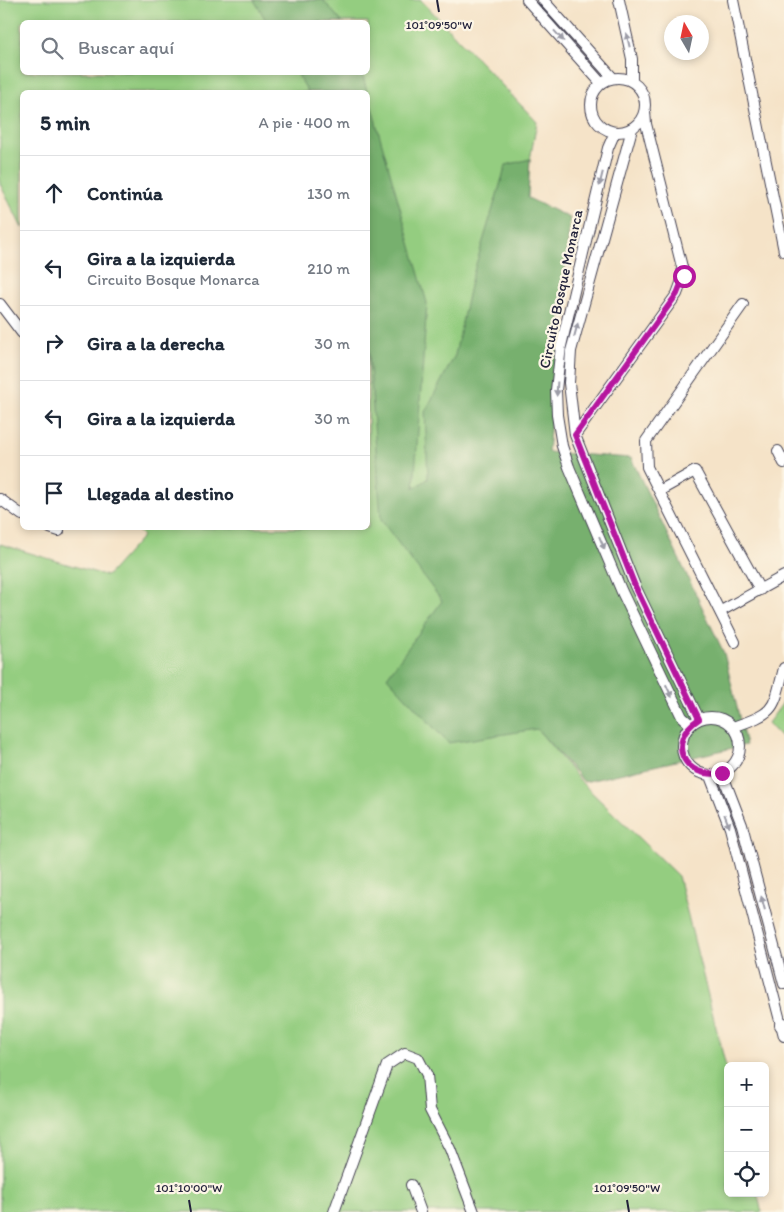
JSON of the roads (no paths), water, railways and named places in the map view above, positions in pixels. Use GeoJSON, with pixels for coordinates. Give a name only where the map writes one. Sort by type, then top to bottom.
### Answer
{"type":"FeatureCollection","features":[{"type":"Feature","properties":{"kind":"street"},"geometry":{"type":"LineString","coordinates":[[527,0],[601,83]]}},
{"type":"Feature","properties":{"kind":"street"},"geometry":{"type":"LineString","coordinates":[[544,0],[613,78]]}},
{"type":"Feature","properties":{"kind":"street"},"geometry":{"type":"LineString","coordinates":[[618,0],[632,60],[632,81]]}},
{"type":"Feature","properties":{"kind":"street"},"geometry":{"type":"LineString","coordinates":[[733,0],[784,251]]}},
{"type":"Feature","properties":{"kind":"street"},"geometry":{"type":"LineString","coordinates":[[575,435],[677,294],[684,276],[646,124],[644,94],[632,81],[613,78],[601,83],[592,96],[592,112],[600,126],[614,132],[632,129],[638,124],[645,111]]}},
{"type":"Feature","properties":{"kind":"street","name":"Circuito Bosque Monarca"},"geometry":{"type":"LineString","coordinates":[[632,129],[571,351],[569,383],[575,435],[635,586],[695,722]]}},
{"type":"Feature","properties":{"kind":"street","name":"Circuito Bosque Monarca"},"geometry":{"type":"LineString","coordinates":[[614,132],[608,148],[561,346],[556,390],[557,415],[562,446],[569,467],[622,592],[682,717],[695,722]]}},
{"type":"Feature","properties":{"kind":"street"},"geometry":{"type":"LineString","coordinates":[[0,304],[20,330]]}},
{"type":"Feature","properties":{"kind":"street"},"geometry":{"type":"LineString","coordinates":[[735,642],[647,467],[646,441],[743,304]]}},
{"type":"Feature","properties":{"kind":"street"},"geometry":{"type":"LineString","coordinates":[[778,451],[784,463]]}},
{"type":"Feature","properties":{"kind":"street"},"geometry":{"type":"LineString","coordinates":[[659,491],[695,471],[760,590]]}},
{"type":"Feature","properties":{"kind":"street"},"geometry":{"type":"LineString","coordinates":[[0,499],[20,514]]}},
{"type":"Feature","properties":{"kind":"street"},"geometry":{"type":"LineString","coordinates":[[721,611],[784,576]]}},
{"type":"Feature","properties":{"kind":"street"},"geometry":{"type":"LineString","coordinates":[[733,727],[765,716],[778,696],[784,668]]}},
{"type":"Feature","properties":{"kind":"street"},"geometry":{"type":"LineString","coordinates":[[718,718],[733,727],[738,737],[740,748],[738,758],[731,767],[722,773],[710,776],[700,774],[685,761],[682,742],[695,722],[718,718]]}},
{"type":"Feature","properties":{"kind":"street"},"geometry":{"type":"LineString","coordinates":[[722,773],[742,825],[784,984]]}},
{"type":"Feature","properties":{"kind":"street"},"geometry":{"type":"LineString","coordinates":[[710,776],[730,828],[783,1028]]}},
{"type":"Feature","properties":{"kind":"street"},"geometry":{"type":"LineString","coordinates":[[334,1212],[387,1065],[405,1053],[418,1058],[427,1075],[430,1110],[450,1149],[474,1212]]}},
{"type":"Feature","properties":{"kind":"street"},"geometry":{"type":"LineString","coordinates":[[411,1184],[421,1212]]}}]}
